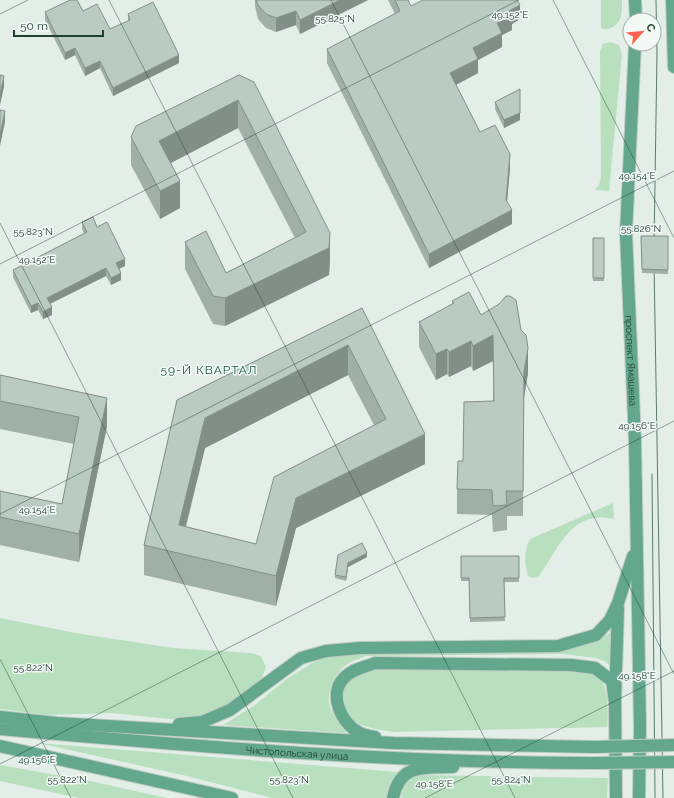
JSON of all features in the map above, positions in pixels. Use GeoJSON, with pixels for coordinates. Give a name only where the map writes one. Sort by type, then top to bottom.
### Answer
{"type":"FeatureCollection","features":[{"type":"Feature","properties":{"kind":"main road"},"geometry":{"type":"LineString","coordinates":[[636,0],[636,12]]}},
{"type":"Feature","properties":{"kind":"main road"},"geometry":{"type":"LineString","coordinates":[[672,0],[674,67]]}},
{"type":"Feature","properties":{"kind":"main road","name":"проспект Ямашева"},"geometry":{"type":"LineString","coordinates":[[635,52],[626,233],[635,441],[640,727],[639,798]]}},
{"type":"Feature","properties":{"kind":"main road"},"geometry":{"type":"LineString","coordinates":[[137,728],[202,722],[230,710],[301,658],[326,651],[360,648],[558,646],[596,635],[610,620],[618,603],[636,548]]}},
{"type":"Feature","properties":{"kind":"main road"},"geometry":{"type":"LineString","coordinates":[[616,798],[615,702],[618,603]]}},
{"type":"Feature","properties":{"kind":"main road"},"geometry":{"type":"LineString","coordinates":[[393,743],[359,733],[346,722],[341,715],[337,703],[337,690],[344,678],[355,670],[375,663],[571,665],[595,668],[612,682],[615,702]]}},
{"type":"Feature","properties":{"kind":"main road","name":"Чистопольская улица"},"geometry":{"type":"LineString","coordinates":[[0,717],[137,728],[393,743],[595,746],[674,745]]}},
{"type":"Feature","properties":{"kind":"main road","name":"Чистопольская улица"},"geometry":{"type":"LineString","coordinates":[[0,729],[300,754],[542,763],[674,762]]}},
{"type":"Feature","properties":{"kind":"main road"},"geometry":{"type":"LineString","coordinates":[[0,746],[232,798]]}},
{"type":"Feature","properties":{"kind":"main road"},"geometry":{"type":"LineString","coordinates":[[393,798],[396,784],[404,775],[416,768],[542,763]]}},
{"type":"Feature","properties":{"kind":"green space"},"geometry":{"type":"Polygon","coordinates":[[[601,0],[622,0],[622,13],[618,23],[611,28],[601,28],[601,0]]]}},
{"type":"Feature","properties":{"kind":"green space"},"geometry":{"type":"Polygon","coordinates":[[[610,42],[619,45],[622,54],[609,191],[595,190],[599,185],[601,178],[600,52],[603,44],[610,42]]]}},
{"type":"Feature","properties":{"kind":"green space"},"geometry":{"type":"Polygon","coordinates":[[[613,503],[614,519],[599,517],[587,520],[577,525],[560,543],[539,576],[533,578],[528,576],[525,557],[530,539],[613,503]]]}},
{"type":"Feature","properties":{"kind":"green space"},"geometry":{"type":"Polygon","coordinates":[[[0,618],[81,634],[173,648],[251,653],[261,656],[266,667],[262,678],[226,706],[204,716],[179,720],[112,713],[48,715],[0,709],[0,618]]]}},
{"type":"Feature","properties":{"kind":"green space"},"geometry":{"type":"Polygon","coordinates":[[[612,632],[613,669],[606,662],[596,658],[563,654],[366,656],[344,666],[336,675],[329,692],[329,703],[332,711],[346,733],[223,725],[255,705],[288,678],[314,662],[335,655],[366,653],[561,651],[589,644],[612,632]]]}},
{"type":"Feature","properties":{"kind":"green space"},"geometry":{"type":"Polygon","coordinates":[[[376,667],[571,670],[586,672],[597,676],[604,684],[608,713],[607,727],[394,732],[368,727],[355,721],[348,713],[344,702],[344,694],[345,688],[352,679],[363,672],[376,667]]]}},
{"type":"Feature","properties":{"kind":"green space"},"geometry":{"type":"Polygon","coordinates":[[[38,743],[398,772],[391,784],[388,798],[272,798],[187,776],[38,743]]]}},
{"type":"Feature","properties":{"kind":"green space"},"geometry":{"type":"Polygon","coordinates":[[[0,765],[90,781],[167,798],[79,798],[0,781],[0,765]]]}},
{"type":"Feature","properties":{"kind":"green space"},"geometry":{"type":"Polygon","coordinates":[[[419,775],[608,778],[607,798],[401,798],[406,784],[419,775]]]}},
{"type":"Feature","properties":{"kind":"building"},"geometry":{"type":"Polygon","coordinates":[[[70,0],[77,0],[83,11],[97,4],[110,29],[130,20],[128,14],[153,2],[179,55],[113,88],[100,61],[85,68],[75,48],[65,53],[45,12],[70,0]]]}},
{"type":"Feature","properties":{"kind":"building"},"geometry":{"type":"Polygon","coordinates":[[[256,0],[340,0],[300,20],[296,11],[276,18],[266,14],[258,5],[256,0]]]}},
{"type":"Feature","properties":{"kind":"building"},"geometry":{"type":"Polygon","coordinates":[[[395,0],[408,0],[411,6],[423,0],[517,0],[520,5],[509,11],[512,16],[497,23],[502,33],[473,48],[478,59],[450,73],[480,132],[495,125],[510,154],[506,200],[512,210],[429,254],[327,49],[400,11],[395,0]]]}},
{"type":"Feature","properties":{"kind":"building"},"geometry":{"type":"Polygon","coordinates":[[[0,75],[4,76],[0,94],[0,75]]]}},
{"type":"Feature","properties":{"kind":"building"},"geometry":{"type":"Polygon","coordinates":[[[239,75],[254,82],[330,233],[329,248],[225,298],[213,296],[185,242],[206,231],[226,273],[306,232],[238,100],[159,141],[180,181],[160,191],[131,137],[136,126],[239,75]]]}},
{"type":"Feature","properties":{"kind":"building"},"geometry":{"type":"Polygon","coordinates":[[[520,89],[520,113],[504,120],[495,102],[520,89]]]}},
{"type":"Feature","properties":{"kind":"building"},"geometry":{"type":"Polygon","coordinates":[[[0,110],[5,111],[0,135],[0,110]]]}},
{"type":"Feature","properties":{"kind":"building"},"geometry":{"type":"Polygon","coordinates":[[[93,217],[97,227],[107,222],[125,259],[116,263],[121,273],[111,278],[106,268],[47,298],[52,307],[43,312],[38,303],[31,306],[13,270],[87,232],[82,222],[93,217]]]}},
{"type":"Feature","properties":{"kind":"building"},"geometry":{"type":"Polygon","coordinates":[[[641,236],[668,236],[668,270],[642,269],[641,236]]]}},
{"type":"Feature","properties":{"kind":"building"},"geometry":{"type":"Polygon","coordinates":[[[593,238],[604,238],[604,278],[593,278],[593,238]]]}},
{"type":"Feature","properties":{"kind":"building"},"geometry":{"type":"Polygon","coordinates":[[[469,292],[481,315],[499,304],[506,296],[510,296],[516,300],[521,330],[526,335],[528,348],[524,372],[523,491],[506,491],[507,505],[493,506],[492,490],[457,489],[458,461],[463,461],[464,402],[494,401],[493,335],[473,346],[471,341],[449,352],[447,349],[436,354],[419,322],[454,303],[452,301],[469,292]]]}},
{"type":"Feature","properties":{"kind":"building"},"geometry":{"type":"Polygon","coordinates":[[[362,308],[425,434],[296,498],[276,576],[144,545],[177,400],[362,308]],[[348,345],[205,418],[179,525],[256,544],[274,477],[386,419],[348,345]]]}},
{"type":"Feature","properties":{"kind":"building"},"geometry":{"type":"Polygon","coordinates":[[[0,375],[107,398],[79,534],[0,517],[0,491],[62,504],[79,417],[0,401],[0,375]]]}},
{"type":"Feature","properties":{"kind":"building"},"geometry":{"type":"Polygon","coordinates":[[[362,543],[367,553],[348,563],[346,577],[335,575],[338,555],[362,543]]]}},
{"type":"Feature","properties":{"kind":"building"},"geometry":{"type":"Polygon","coordinates":[[[461,556],[519,556],[519,578],[504,578],[505,617],[470,618],[469,578],[461,578],[461,556]]]}},
{"type":"Feature","properties":{"kind":"tram line"},"geometry":{"type":"LineString","coordinates":[[654,246],[657,53],[656,0]]}},
{"type":"Feature","properties":{"kind":"tram line"},"geometry":{"type":"LineString","coordinates":[[654,262],[663,798]]}},
{"type":"Feature","properties":{"kind":"tram line"},"geometry":{"type":"LineString","coordinates":[[652,474],[655,798]]}},
{"type":"Feature","properties":{"kind":"district","name":"59-Й КВАРТАЛ"},"geometry":{"type":"Point","coordinates":[209,370]}}]}
